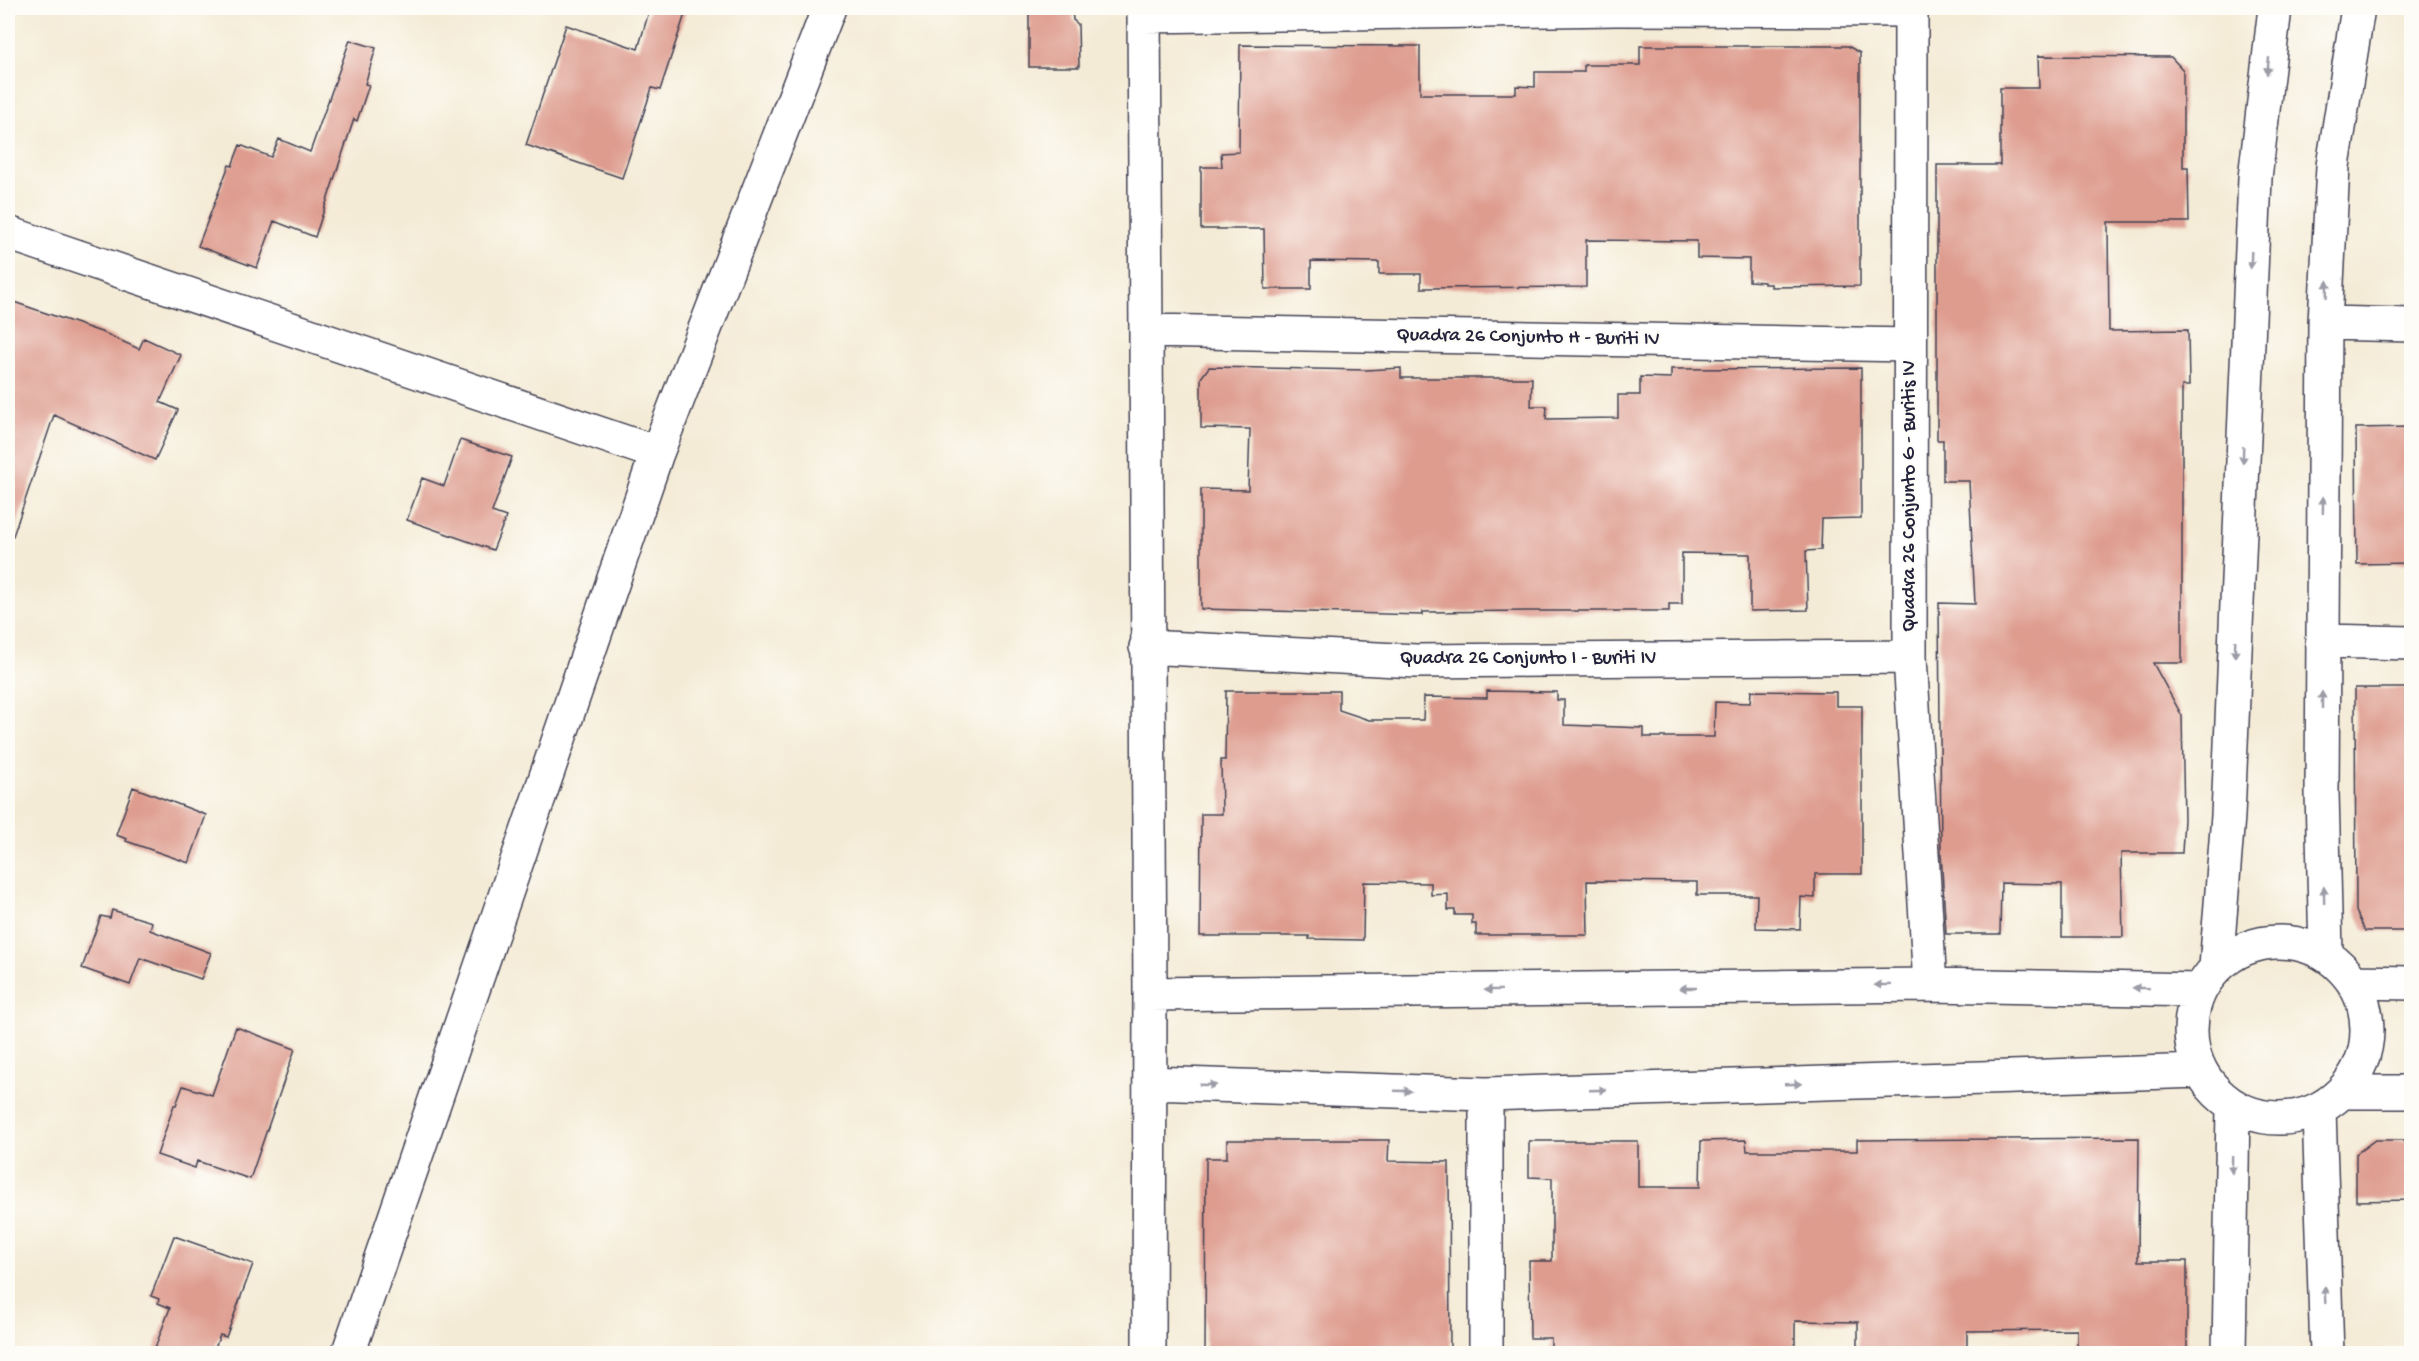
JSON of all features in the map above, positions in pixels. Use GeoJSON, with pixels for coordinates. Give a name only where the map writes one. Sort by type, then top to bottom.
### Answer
{"type":"FeatureCollection","features":[{"type":"Feature","properties":{"kind":"street"},"geometry":{"type":"LineString","coordinates":[[348,1353],[657,453],[829,8]]}},
{"type":"Feature","properties":{"kind":"street"},"geometry":{"type":"LineString","coordinates":[[1149,1353],[1150,994],[1146,647],[1147,331],[1144,12],[1910,8]]}},
{"type":"Feature","properties":{"kind":"street","name":"Quadra 26 Conjunto G - Buritis IV"},"geometry":{"type":"LineString","coordinates":[[1910,8],[1910,657],[1930,985]]}},
{"type":"Feature","properties":{"kind":"street"},"geometry":{"type":"LineString","coordinates":[[2275,8],[2255,178],[2229,804],[2208,979],[2191,1017],[2192,1045],[2200,1071],[2215,1091],[2233,1107],[2261,1117],[2291,1119],[2331,1101],[2412,1092]]}},
{"type":"Feature","properties":{"kind":"street"},"geometry":{"type":"LineString","coordinates":[[2326,953],[2322,792],[2325,324],[2332,166],[2358,8]]}},
{"type":"Feature","properties":{"kind":"street"},"geometry":{"type":"LineString","coordinates":[[8,232],[657,453]]}},
{"type":"Feature","properties":{"kind":"street"},"geometry":{"type":"LineString","coordinates":[[2325,324],[2412,325]]}},
{"type":"Feature","properties":{"kind":"street","name":"Quadra 26 Conjunto H - Buriti IV"},"geometry":{"type":"LineString","coordinates":[[1147,331],[1910,345]]}},
{"type":"Feature","properties":{"kind":"street"},"geometry":{"type":"LineString","coordinates":[[2322,641],[2412,643]]}},
{"type":"Feature","properties":{"kind":"street","name":"Quadra 26 Conjunto I - Buriti IV"},"geometry":{"type":"LineString","coordinates":[[1146,647],[1416,661],[1910,657]]}},
{"type":"Feature","properties":{"kind":"street"},"geometry":{"type":"LineString","coordinates":[[1150,994],[1930,985],[2208,979],[2240,950],[2268,941],[2298,942],[2326,953],[2354,982],[2366,1009],[2368,1039],[2360,1068],[2331,1101],[2327,1353]]}},
{"type":"Feature","properties":{"kind":"street"},"geometry":{"type":"LineString","coordinates":[[2354,982],[2412,983]]}},
{"type":"Feature","properties":{"kind":"street"},"geometry":{"type":"LineString","coordinates":[[1150,1083],[1486,1094],[2200,1071]]}},
{"type":"Feature","properties":{"kind":"street"},"geometry":{"type":"LineString","coordinates":[[1486,1094],[1486,1353]]}},
{"type":"Feature","properties":{"kind":"street"},"geometry":{"type":"LineString","coordinates":[[2229,1353],[2233,1107]]}},
{"type":"Feature","properties":{"kind":"building"},"geometry":{"type":"Polygon","coordinates":[[[650,8],[687,8],[660,90],[652,88],[622,178],[526,145],[566,25],[638,49],[650,8]]]}},
{"type":"Feature","properties":{"kind":"building"},"geometry":{"type":"Polygon","coordinates":[[[1029,8],[1072,8],[1073,20],[1078,24],[1079,67],[1029,67],[1029,8]]]}},
{"type":"Feature","properties":{"kind":"building"},"geometry":{"type":"Polygon","coordinates":[[[350,40],[376,48],[365,84],[369,85],[357,121],[354,119],[315,237],[274,221],[257,268],[198,246],[229,165],[232,166],[240,145],[271,157],[279,139],[310,152],[350,40]]]}},
{"type":"Feature","properties":{"kind":"building"},"geometry":{"type":"Polygon","coordinates":[[[1240,45],[1420,46],[1420,94],[1516,94],[1516,86],[1535,87],[1535,72],[1584,72],[1584,65],[1640,65],[1640,46],[1848,46],[1860,53],[1860,286],[1771,287],[1771,284],[1764,284],[1764,282],[1749,281],[1749,259],[1697,258],[1697,241],[1586,240],[1586,287],[1421,288],[1421,274],[1379,274],[1379,262],[1311,261],[1311,289],[1265,289],[1264,229],[1201,229],[1201,167],[1222,167],[1221,153],[1239,152],[1240,45]]]}},
{"type":"Feature","properties":{"kind":"building"},"geometry":{"type":"Polygon","coordinates":[[[2038,56],[2171,57],[2183,70],[2183,167],[2188,167],[2189,222],[2108,222],[2109,331],[2188,330],[2189,386],[2182,386],[2182,663],[2153,663],[2182,716],[2184,819],[2182,853],[2121,853],[2123,937],[2062,937],[2062,884],[2001,883],[2000,934],[1946,934],[1941,853],[1939,603],[1975,604],[1969,481],[1943,481],[1943,440],[1937,440],[1937,165],[2000,165],[2000,88],[2039,88],[2038,56]]]}},
{"type":"Feature","properties":{"kind":"building"},"geometry":{"type":"Polygon","coordinates":[[[8,300],[104,333],[139,349],[144,338],[181,355],[160,402],[178,410],[155,460],[54,415],[13,536],[8,535],[8,300]]]}},
{"type":"Feature","properties":{"kind":"building"},"geometry":{"type":"Polygon","coordinates":[[[1209,367],[1366,370],[1401,368],[1401,378],[1532,378],[1531,406],[1547,406],[1546,419],[1618,418],[1618,395],[1640,395],[1640,377],[1671,378],[1671,369],[1861,368],[1861,518],[1822,519],[1821,550],[1806,551],[1808,610],[1750,611],[1750,554],[1682,553],[1682,604],[1669,604],[1669,611],[1422,612],[1422,615],[1201,609],[1201,489],[1248,490],[1250,429],[1201,428],[1201,378],[1209,367]]]}},
{"type":"Feature","properties":{"kind":"building"},"geometry":{"type":"Polygon","coordinates":[[[2412,427],[2412,563],[2357,564],[2356,428],[2412,427]]]}},
{"type":"Feature","properties":{"kind":"building"},"geometry":{"type":"Polygon","coordinates":[[[460,440],[512,457],[492,512],[506,517],[493,550],[407,520],[422,478],[444,486],[460,440]]]}},
{"type":"Feature","properties":{"kind":"building"},"geometry":{"type":"Polygon","coordinates":[[[2355,688],[2412,688],[2412,931],[2365,931],[2356,911],[2355,688]]]}},
{"type":"Feature","properties":{"kind":"building"},"geometry":{"type":"Polygon","coordinates":[[[1226,691],[1339,691],[1339,710],[1369,720],[1423,720],[1424,697],[1487,698],[1487,691],[1557,692],[1557,700],[1564,700],[1564,725],[1644,728],[1644,737],[1714,737],[1715,702],[1750,703],[1751,691],[1836,692],[1836,706],[1862,706],[1862,874],[1815,874],[1815,898],[1801,897],[1800,929],[1756,928],[1757,895],[1697,895],[1697,882],[1587,881],[1588,935],[1476,935],[1476,924],[1472,924],[1472,915],[1455,915],[1455,910],[1448,910],[1448,894],[1431,895],[1431,883],[1364,882],[1363,940],[1309,939],[1309,936],[1200,936],[1201,814],[1222,814],[1221,760],[1225,760],[1226,691]]]}},
{"type":"Feature","properties":{"kind":"building"},"geometry":{"type":"Polygon","coordinates":[[[133,787],[206,815],[189,863],[126,841],[127,839],[116,835],[133,787]]]}},
{"type":"Feature","properties":{"kind":"building"},"geometry":{"type":"Polygon","coordinates":[[[112,910],[152,922],[150,930],[211,953],[201,979],[140,958],[130,985],[82,968],[101,916],[110,918],[112,910]]]}},
{"type":"Feature","properties":{"kind":"building"},"geometry":{"type":"Polygon","coordinates":[[[236,1027],[295,1049],[250,1179],[197,1161],[195,1168],[157,1155],[183,1086],[212,1095],[236,1027]]]}},
{"type":"Feature","properties":{"kind":"building"},"geometry":{"type":"Polygon","coordinates":[[[2139,1138],[2138,1261],[2187,1261],[2187,1353],[2077,1353],[2077,1330],[1967,1331],[1967,1353],[1858,1353],[1858,1322],[1795,1321],[1795,1348],[1784,1348],[1785,1353],[1551,1353],[1551,1338],[1530,1338],[1529,1261],[1552,1261],[1552,1178],[1529,1177],[1529,1141],[1638,1141],[1638,1187],[1700,1187],[1701,1141],[1746,1140],[1747,1151],[1857,1151],[1857,1140],[2139,1138]]]}},
{"type":"Feature","properties":{"kind":"building"},"geometry":{"type":"Polygon","coordinates":[[[1227,1140],[1389,1140],[1388,1161],[1449,1162],[1450,1353],[1205,1353],[1206,1158],[1227,1158],[1227,1140]]]}},
{"type":"Feature","properties":{"kind":"building"},"geometry":{"type":"Polygon","coordinates":[[[2375,1140],[2412,1140],[2412,1200],[2356,1201],[2356,1154],[2375,1140]]]}},
{"type":"Feature","properties":{"kind":"building"},"geometry":{"type":"Polygon","coordinates":[[[174,1236],[253,1264],[226,1337],[220,1335],[213,1353],[153,1353],[170,1308],[158,1303],[159,1299],[151,1296],[174,1236]]]}}]}
